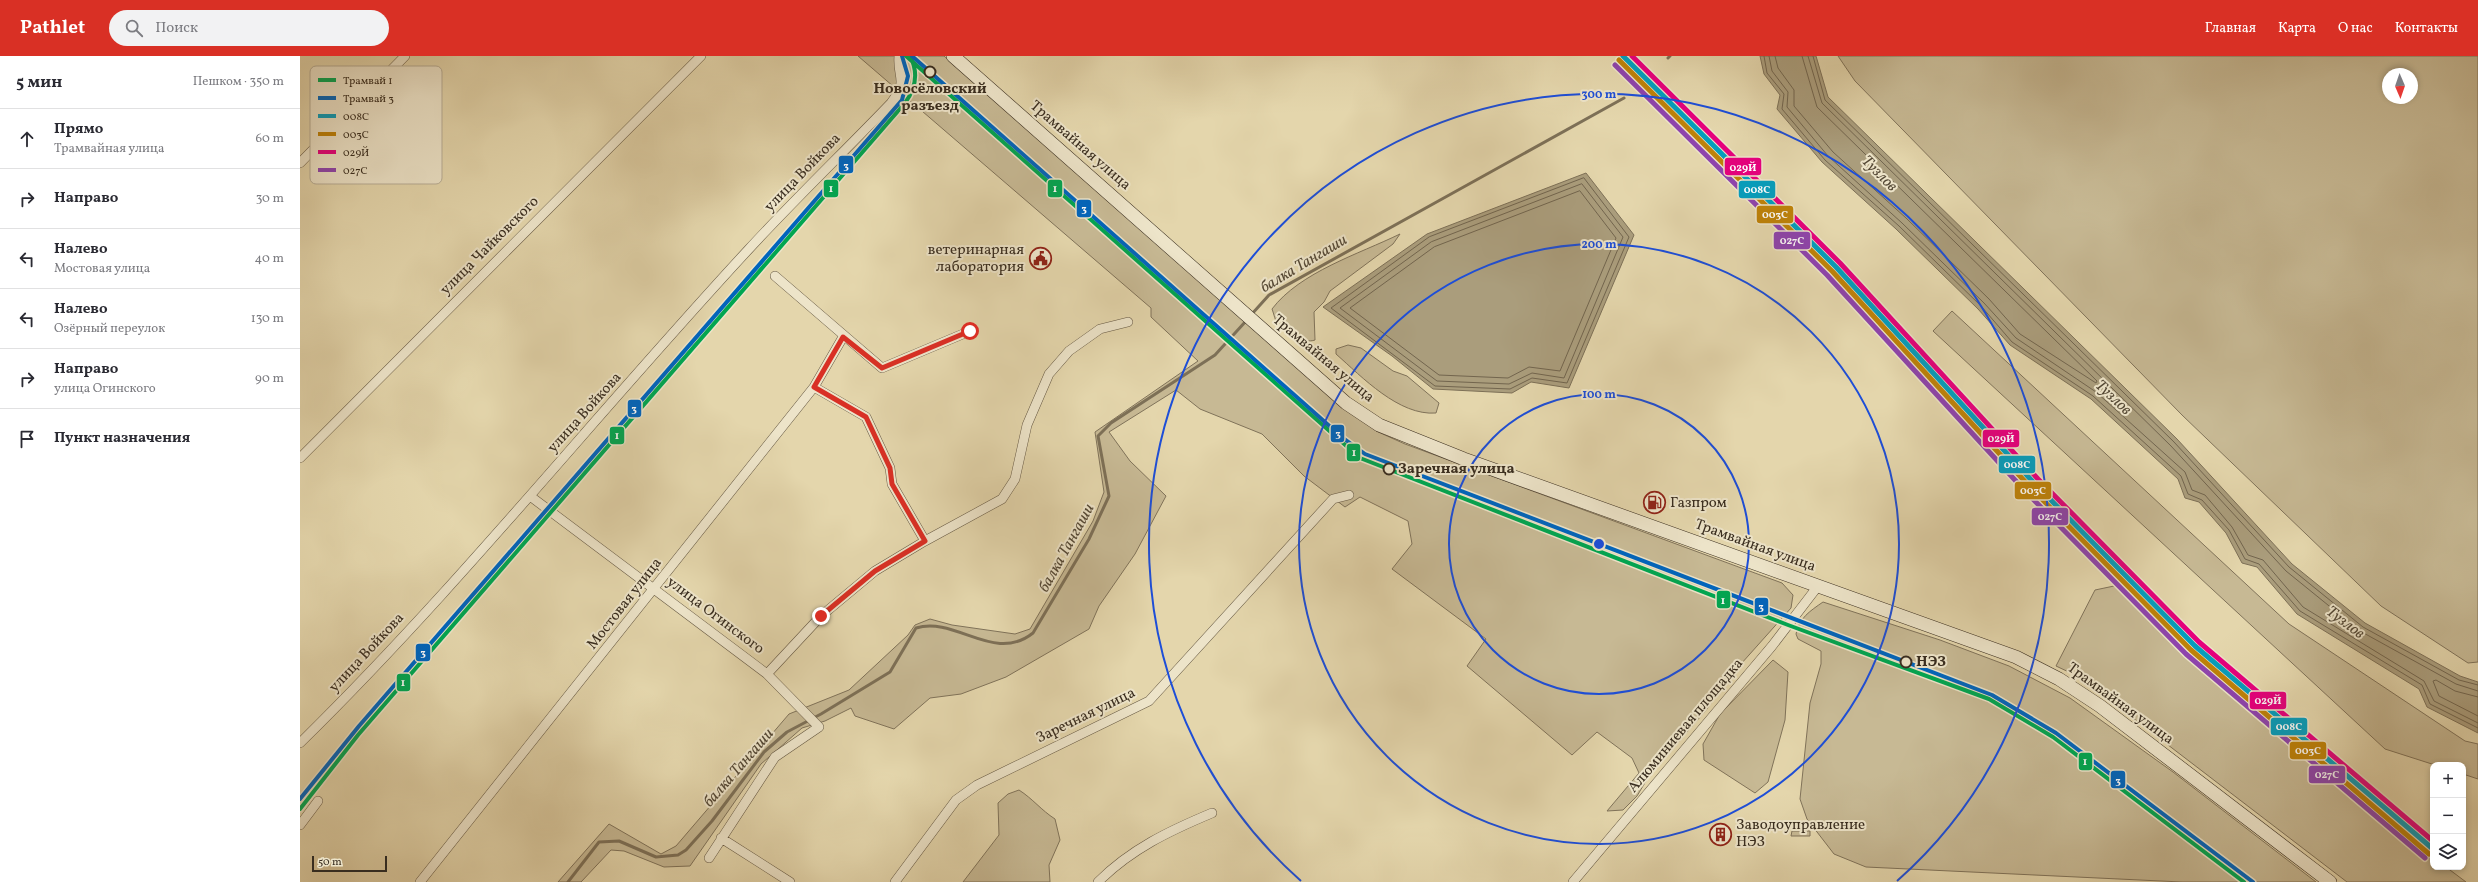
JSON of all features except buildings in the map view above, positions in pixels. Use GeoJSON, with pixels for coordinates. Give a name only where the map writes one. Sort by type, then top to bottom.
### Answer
{"type":"FeatureCollection","features":[{"type":"Feature","properties":{"kind":"main road","name":"Трамвайная улица"},"geometry":{"type":"LineString","coordinates":[[954,56],[1346,403],[1378,425],[1464,459],[2016,657],[2059,679],[2100,706],[2330,882]]}},
{"type":"Feature","properties":{"kind":"street"},"geometry":{"type":"LineString","coordinates":[[395,66],[405,56]]}},
{"type":"Feature","properties":{"kind":"street","name":"улица Чайковского"},"geometry":{"type":"LineString","coordinates":[[300,458],[701,56]]}},
{"type":"Feature","properties":{"kind":"street","name":"улица Войкова"},"geometry":{"type":"LineString","coordinates":[[300,743],[335,709],[530,496],[748,250],[892,103],[900,91],[903,77],[899,56]]}},
{"type":"Feature","properties":{"kind":"street"},"geometry":{"type":"LineString","coordinates":[[300,162],[310,152]]}},
{"type":"Feature","properties":{"kind":"street"},"geometry":{"type":"LineString","coordinates":[[775,276],[843,337],[882,368],[970,331]]}},
{"type":"Feature","properties":{"kind":"street","name":"улица Огинского"},"geometry":{"type":"LineString","coordinates":[[767,674],[821,616],[875,571],[925,541],[1002,499],[1015,478],[1027,425],[1050,374],[1069,351],[1100,329],[1128,322]]}},
{"type":"Feature","properties":{"kind":"street","name":"Мостовая улица"},"geometry":{"type":"LineString","coordinates":[[420,882],[814,387],[843,337]]}},
{"type":"Feature","properties":{"kind":"street"},"geometry":{"type":"LineString","coordinates":[[814,387],[866,417],[890,468],[892,484],[925,541]]}},
{"type":"Feature","properties":{"kind":"street","name":"Заречная улица"},"geometry":{"type":"LineString","coordinates":[[895,882],[956,800],[977,786],[1149,700],[1333,500],[1349,495]]}},
{"type":"Feature","properties":{"kind":"street","name":"улица Огинского"},"geometry":{"type":"LineString","coordinates":[[530,496],[655,588],[767,674],[819,727],[775,757],[709,858]]}},
{"type":"Feature","properties":{"kind":"street","name":"Алюминиевая площадка"},"geometry":{"type":"LineString","coordinates":[[1573,882],[1772,646],[1818,586]]}},
{"type":"Feature","properties":{"kind":"street"},"geometry":{"type":"LineString","coordinates":[[300,825],[318,802]]}},
{"type":"Feature","properties":{"kind":"street"},"geometry":{"type":"LineString","coordinates":[[1098,882],[1112,868],[1160,835],[1212,813]]}},
{"type":"Feature","properties":{"kind":"street"},"geometry":{"type":"LineString","coordinates":[[721,838],[790,882]]}},
{"type":"Feature","properties":{"kind":"shaded area"},"geometry":{"type":"Polygon","coordinates":[[[858,56],[944,56],[1376,431],[1405,444],[1782,583],[1793,595],[1791,608],[1724,683],[1707,709],[1649,776],[1637,796],[1623,810],[1607,811],[1639,773],[1632,758],[1597,732],[1572,755],[1467,666],[1486,639],[1392,569],[1412,544],[1408,521],[1360,497],[1345,507],[1304,476],[1262,434],[1200,409],[1176,390],[1109,432],[1130,461],[1166,496],[1135,554],[1099,606],[1089,629],[1006,677],[961,694],[930,698],[894,729],[855,716],[851,708],[825,721],[802,728],[761,764],[690,866],[664,867],[624,851],[611,850],[581,882],[558,882],[609,824],[661,854],[676,846],[789,714],[849,690],[908,635],[915,625],[930,619],[952,625],[1015,634],[1030,629],[1093,521],[1104,492],[1095,432],[1198,361],[1151,317],[1151,308],[858,56]]]}},
{"type":"Feature","properties":{"kind":"shaded area"},"geometry":{"type":"Polygon","coordinates":[[[1838,56],[2478,56],[2478,662],[2468,663],[2381,606],[2182,415],[1855,81],[1838,56]]]}},
{"type":"Feature","properties":{"kind":"shaded area"},"geometry":{"type":"Polygon","coordinates":[[[1400,234],[1393,244],[1330,291],[1324,302],[1314,312],[1315,340],[1306,341],[1295,337],[1281,328],[1277,323],[1272,309],[1298,284],[1331,265],[1400,234]]]}},
{"type":"Feature","properties":{"kind":"shaded area"},"geometry":{"type":"Polygon","coordinates":[[[1952,311],[2289,624],[2465,741],[2478,744],[2478,779],[2466,775],[2466,762],[2430,762],[2430,763],[2385,749],[1933,331],[1952,311]]]}},
{"type":"Feature","properties":{"kind":"shaded area"},"geometry":{"type":"Polygon","coordinates":[[[1348,345],[1361,348],[1393,371],[1407,376],[1439,403],[1436,413],[1422,412],[1408,408],[1395,402],[1369,384],[1336,354],[1336,349],[1348,345]]]}},
{"type":"Feature","properties":{"kind":"shaded area"},"geometry":{"type":"Polygon","coordinates":[[[2114,586],[2362,803],[2430,855],[2430,870],[2450,870],[2466,882],[2347,882],[2125,712],[2073,674],[2056,666],[2095,590],[2114,586]]]}},
{"type":"Feature","properties":{"kind":"shaded area"},"geometry":{"type":"Polygon","coordinates":[[[1823,602],[1940,640],[2009,666],[2070,698],[2173,772],[2316,882],[2182,882],[1866,867],[1834,854],[1807,819],[1800,799],[1810,703],[1821,664],[1821,651],[1798,639],[1796,634],[1797,628],[1802,619],[1823,602]]]}},
{"type":"Feature","properties":{"kind":"shaded area"},"geometry":{"type":"Polygon","coordinates":[[[1773,660],[1788,672],[1785,720],[1768,782],[1755,793],[1704,760],[1703,744],[1720,714],[1773,660]]]}},
{"type":"Feature","properties":{"kind":"shaded area"},"geometry":{"type":"Polygon","coordinates":[[[1019,790],[1055,819],[1060,840],[1049,865],[1050,882],[963,882],[999,835],[998,803],[1008,794],[1019,790]]]}},
{"type":"Feature","properties":{"kind":"shaded area"},"geometry":{"type":"Polygon","coordinates":[[[1792,831],[1810,831],[1810,836],[1791,836],[1792,831]]]}},
{"type":"Feature","properties":{"kind":"water","name":"Тузлов"},"geometry":{"type":"Polygon","coordinates":[[[1760,56],[1816,56],[1828,97],[2177,439],[2292,564],[2365,623],[2460,676],[2478,682],[2478,733],[2427,707],[2419,689],[2297,614],[2257,567],[2242,563],[2226,533],[2199,502],[2185,498],[2178,479],[2091,399],[2010,345],[1978,309],[1896,229],[1822,162],[1777,109],[1780,95],[1764,74],[1760,56]]]}},
{"type":"Feature","properties":{"kind":"water"},"geometry":{"type":"Polygon","coordinates":[[[1586,173],[1634,235],[1569,388],[1531,382],[1512,393],[1433,389],[1392,356],[1323,307],[1427,234],[1586,173]]]}},
{"type":"Feature","properties":{"kind":"waterway","name":"балка Тангаши"},"geometry":{"type":"LineString","coordinates":[[1251,315],[1269,295],[1624,98]]}},
{"type":"Feature","properties":{"kind":"waterway","name":"балка Тангаши"},"geometry":{"type":"LineString","coordinates":[[568,882],[599,842],[619,841],[656,857],[678,855],[686,850],[712,821],[764,752],[787,732],[821,714],[890,672],[916,628],[931,626],[946,628],[989,642],[1004,644],[1018,641],[1033,633],[1089,539],[1109,496],[1098,436],[1111,423],[1215,355],[1246,321]]}},
{"type":"Feature","properties":{"kind":"tram line","name":"3"},"geometry":{"type":"LineString","coordinates":[[300,799],[359,726],[902,100],[908,76],[902,56]]}},
{"type":"Feature","properties":{"kind":"tram line","name":"1"},"geometry":{"type":"LineString","coordinates":[[906,56],[1360,458],[1788,625],[1989,699],[2053,737],[2244,882]]}},
{"type":"Feature","properties":{"kind":"tram line","name":"1"},"geometry":{"type":"LineString","coordinates":[[300,809],[358,735],[905,103],[912,92],[915,80],[915,68],[910,56]]}},
{"type":"Feature","properties":{"kind":"tram line","name":"3"},"geometry":{"type":"LineString","coordinates":[[912,56],[1343,438],[1365,454],[1992,695],[2056,733],[2253,882]]}},
{"type":"Feature","properties":{"kind":"tram line"},"geometry":{"type":"LineString","coordinates":[[902,100],[919,89],[930,87],[950,89]]}},
{"type":"Feature","properties":{"kind":"transit line","name":"008С"},"geometry":{"type":"LineString","coordinates":[[1623,56],[1836,267],[2034,483],[2195,646],[2430,846]]}},
{"type":"Feature","properties":{"kind":"transit line","name":"029Й"},"geometry":{"type":"LineString","coordinates":[[1632,56],[1840,263],[2038,479],[2199,642],[2430,838]]}},
{"type":"Feature","properties":{"kind":"transit line","name":"003С"},"geometry":{"type":"LineString","coordinates":[[1619,60],[1832,271],[2030,487],[2191,650],[2429,854]]}},
{"type":"Feature","properties":{"kind":"transit line","name":"027С"},"geometry":{"type":"LineString","coordinates":[[1615,65],[1827,275],[2025,491],[2186,654],[2425,858]]}},
{"type":"Feature","properties":{"kind":"place","name":"Новосёловский разъезд"},"geometry":{"type":"Point","coordinates":[930,72]}},
{"type":"Feature","properties":{"kind":"place","name":"ветеринарная лаборатория"},"geometry":{"type":"Point","coordinates":[1040,259]}},
{"type":"Feature","properties":{"kind":"place","name":"Заречная улица"},"geometry":{"type":"Point","coordinates":[1389,469]}},
{"type":"Feature","properties":{"kind":"place","name":"Газпром"},"geometry":{"type":"Point","coordinates":[1655,503]}},
{"type":"Feature","properties":{"kind":"place","name":"НЭЗ"},"geometry":{"type":"Point","coordinates":[1906,662]}},
{"type":"Feature","properties":{"kind":"place","name":"Заводоуправление НЭЗ"},"geometry":{"type":"Point","coordinates":[1721,834]}},
{"type":"Feature","properties":{"kind":"route"},"geometry":{"type":"LineString","coordinates":[[821,616],[875,571],[925,541],[892,484],[890,468],[866,417],[814,387],[843,337],[882,368],[970,331]]}}]}
